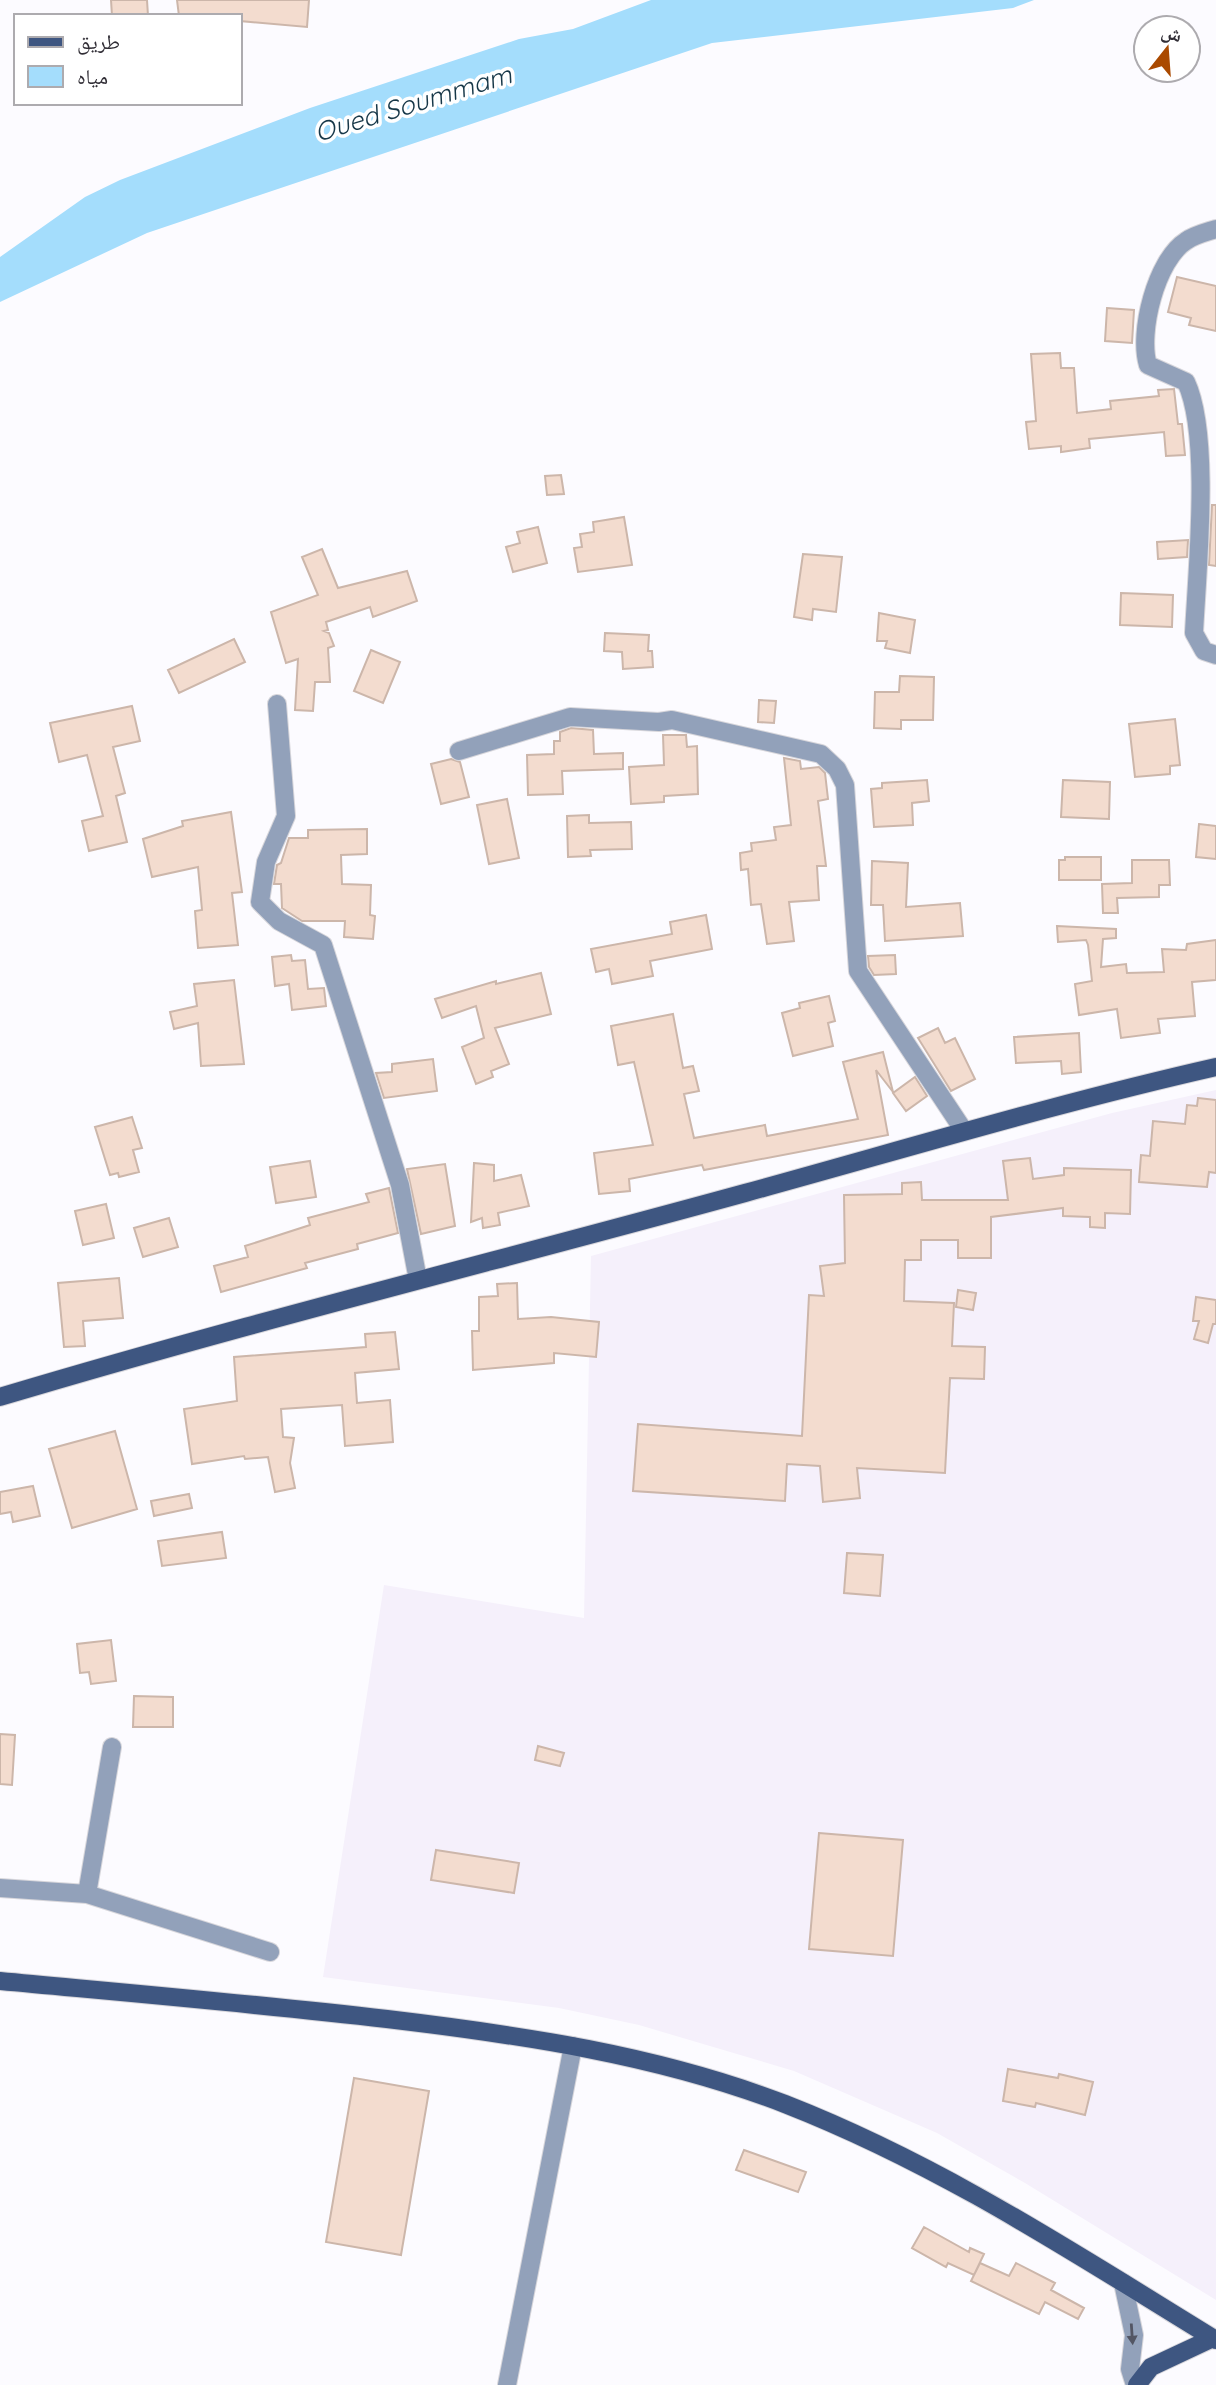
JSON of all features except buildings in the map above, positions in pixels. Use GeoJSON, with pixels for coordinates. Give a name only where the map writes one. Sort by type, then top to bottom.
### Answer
{"type":"FeatureCollection","features":[{"type":"Feature","properties":{"kind":"main road"},"geometry":{"type":"LineString","coordinates":[[0,1397],[1106,1092],[1216,1067]]}},
{"type":"Feature","properties":{"kind":"main road"},"geometry":{"type":"LineString","coordinates":[[0,1981],[264,2005],[476,2030],[573,2046],[706,2079],[782,2103],[921,2164],[1214,2339]]}},
{"type":"Feature","properties":{"kind":"main road"},"geometry":{"type":"LineString","coordinates":[[1136,2385],[1151,2367],[1214,2339]]}},
{"type":"Feature","properties":{"kind":"street"},"geometry":{"type":"LineString","coordinates":[[1216,229],[1186,241],[1168,258],[1151,299],[1143,352],[1147,365],[1186,382],[1194,398],[1200,481],[1194,633],[1204,651],[1216,655]]}},
{"type":"Feature","properties":{"kind":"street"},"geometry":{"type":"LineString","coordinates":[[277,704],[286,816],[266,862],[260,902],[279,921],[323,945],[400,1185],[418,1280]]}},
{"type":"Feature","properties":{"kind":"street"},"geometry":{"type":"LineString","coordinates":[[458,751],[570,717],[659,723],[672,720],[821,754],[836,769],[845,785],[858,971],[964,1131]]}},
{"type":"Feature","properties":{"kind":"street"},"geometry":{"type":"LineString","coordinates":[[87,1894],[112,1747]]}},
{"type":"Feature","properties":{"kind":"street"},"geometry":{"type":"LineString","coordinates":[[0,1888],[87,1894],[270,1952]]}},
{"type":"Feature","properties":{"kind":"street"},"geometry":{"type":"LineString","coordinates":[[507,2385],[573,2046]]}},
{"type":"Feature","properties":{"kind":"street"},"geometry":{"type":"LineString","coordinates":[[1123,2283],[1134,2335],[1130,2369],[1136,2385]]}},
{"type":"Feature","properties":{"kind":"shaded area"},"geometry":{"type":"Polygon","coordinates":[[[1216,1090],[1216,2300],[1025,2183],[937,2133],[794,2071],[639,2025],[559,2008],[323,1977],[384,1585],[584,1618],[591,1256],[1112,1113],[1216,1090]]]}},
{"type":"Feature","properties":{"kind":"water","name":"Oued Soummam"},"geometry":{"type":"Polygon","coordinates":[[[651,0],[1034,0],[1013,8],[712,43],[147,233],[0,302],[0,257],[85,197],[120,180],[310,108],[519,39],[573,29],[651,0]]]}}]}
